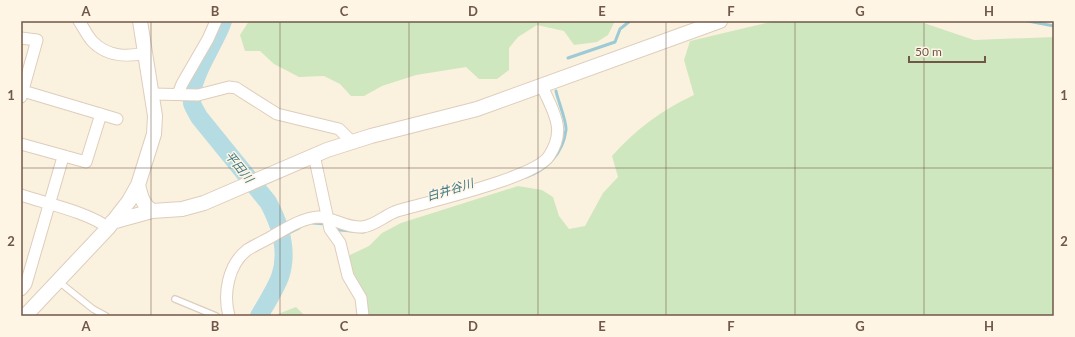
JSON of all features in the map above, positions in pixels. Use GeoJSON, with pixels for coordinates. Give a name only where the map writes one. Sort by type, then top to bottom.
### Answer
{"type":"FeatureCollection","features":[{"type":"Feature","properties":{"kind":"street"},"geometry":{"type":"LineString","coordinates":[[79,21],[93,42],[105,51],[117,56],[132,56],[146,53]]}},
{"type":"Feature","properties":{"kind":"street"},"geometry":{"type":"LineString","coordinates":[[31,314],[58,281],[110,225],[129,201],[138,185],[154,134],[155,116],[153,94],[140,21]]}},
{"type":"Feature","properties":{"kind":"street"},"geometry":{"type":"LineString","coordinates":[[188,95],[182,84],[208,39],[216,21]]}},
{"type":"Feature","properties":{"kind":"street"},"geometry":{"type":"LineString","coordinates":[[21,195],[110,225],[152,210],[182,209],[204,203],[314,155],[352,142],[477,109],[720,21]]}},
{"type":"Feature","properties":{"kind":"street"},"geometry":{"type":"LineString","coordinates":[[21,38],[37,40],[22,94],[117,119]]}},
{"type":"Feature","properties":{"kind":"street"},"geometry":{"type":"LineString","coordinates":[[229,316],[226,298],[233,267],[248,249],[276,233],[311,218],[327,218],[348,226],[369,226],[397,211],[505,180],[540,166],[549,157],[559,134],[558,126],[542,86]]}},
{"type":"Feature","properties":{"kind":"street"},"geometry":{"type":"LineString","coordinates":[[153,94],[188,95],[229,87],[236,88],[278,114],[339,129],[352,142]]}},
{"type":"Feature","properties":{"kind":"street"},"geometry":{"type":"LineString","coordinates":[[21,144],[63,157],[86,162],[101,114]]}},
{"type":"Feature","properties":{"kind":"street"},"geometry":{"type":"LineString","coordinates":[[314,155],[327,218],[332,234],[340,244],[348,276],[360,298],[363,316]]}},
{"type":"Feature","properties":{"kind":"street"},"geometry":{"type":"LineString","coordinates":[[21,290],[26,284],[63,157]]}},
{"type":"Feature","properties":{"kind":"street"},"geometry":{"type":"LineString","coordinates":[[138,185],[141,198],[145,206],[152,210]]}},
{"type":"Feature","properties":{"kind":"lane"},"geometry":{"type":"LineString","coordinates":[[58,281],[94,309],[106,316]]}},
{"type":"Feature","properties":{"kind":"lane"},"geometry":{"type":"LineString","coordinates":[[175,299],[216,316]]}},
{"type":"Feature","properties":{"kind":"green space"},"geometry":{"type":"Polygon","coordinates":[[[249,21],[615,21],[608,35],[597,42],[574,45],[564,31],[537,25],[518,37],[509,48],[509,70],[497,79],[479,79],[466,67],[416,75],[382,86],[364,96],[351,96],[340,84],[324,76],[299,77],[274,64],[260,51],[245,51],[240,35],[249,21]]]}},
{"type":"Feature","properties":{"kind":"green space"},"geometry":{"type":"Polygon","coordinates":[[[775,21],[918,21],[974,40],[1054,37],[1054,316],[367,316],[359,286],[350,267],[350,255],[369,246],[382,233],[401,223],[518,186],[542,190],[553,197],[559,216],[569,229],[585,226],[603,193],[618,177],[612,156],[630,137],[650,121],[671,107],[694,95],[684,60],[690,41],[775,21]]]}},
{"type":"Feature","properties":{"kind":"green space"},"geometry":{"type":"Polygon","coordinates":[[[296,307],[305,316],[277,316],[278,314],[296,307]]]}},
{"type":"Feature","properties":{"kind":"waterway","name":"平田川"},"geometry":{"type":"LineString","coordinates":[[223,21],[198,72],[192,93],[192,103],[199,117],[268,202],[276,219],[282,238],[284,257],[283,267],[276,287],[259,316]]}},
{"type":"Feature","properties":{"kind":"waterway","name":"白井谷川"},"geometry":{"type":"LineString","coordinates":[[568,58],[615,42],[620,29],[630,21]]}},
{"type":"Feature","properties":{"kind":"waterway","name":"白井谷川"},"geometry":{"type":"LineString","coordinates":[[1028,21],[1054,26]]}},
{"type":"Feature","properties":{"kind":"waterway","name":"白井谷川"},"geometry":{"type":"LineString","coordinates":[[526,177],[541,170],[553,160],[558,153],[564,138],[566,126],[556,91]]}},
{"type":"Feature","properties":{"kind":"waterway","name":"白井谷川"},"geometry":{"type":"LineString","coordinates":[[313,223],[326,224]]}},
{"type":"Feature","properties":{"kind":"waterway","name":"白井谷川"},"geometry":{"type":"LineString","coordinates":[[282,239],[287,234],[299,228]]}},
{"type":"Feature","properties":{"kind":"waterway","name":"白井谷川"},"geometry":{"type":"LineString","coordinates":[[334,228],[364,232]]}}]}
